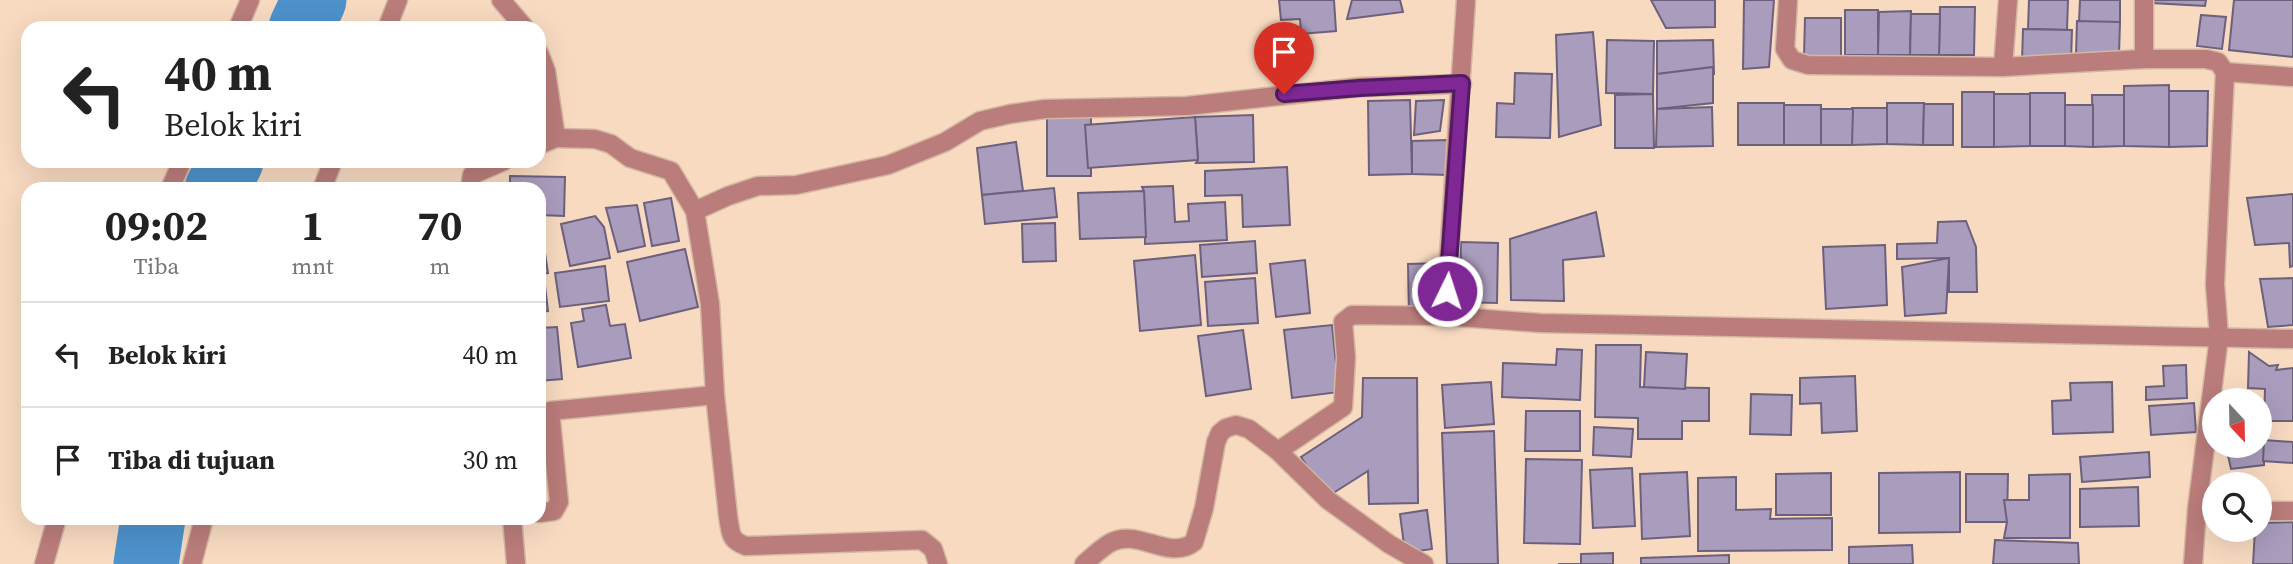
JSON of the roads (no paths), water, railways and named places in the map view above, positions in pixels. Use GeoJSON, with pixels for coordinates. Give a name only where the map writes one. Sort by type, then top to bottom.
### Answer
{"type":"FeatureCollection","features":[{"type":"Feature","properties":{"kind":"street"},"geometry":{"type":"LineString","coordinates":[[241,21],[250,0]]}},
{"type":"Feature","properties":{"kind":"street"},"geometry":{"type":"LineString","coordinates":[[390,21],[398,0]]}},
{"type":"Feature","properties":{"kind":"street"},"geometry":{"type":"LineString","coordinates":[[501,0],[519,21]]}},
{"type":"Feature","properties":{"kind":"street"},"geometry":{"type":"LineString","coordinates":[[1445,317],[1466,0]]}},
{"type":"Feature","properties":{"kind":"street"},"geometry":{"type":"LineString","coordinates":[[1788,0],[1785,50],[1792,60],[1808,65],[2003,67],[2144,59],[2206,59],[2218,62],[2225,72],[2216,284],[2219,337],[2208,472]]}},
{"type":"Feature","properties":{"kind":"street"},"geometry":{"type":"LineString","coordinates":[[2003,67],[2008,0]]}},
{"type":"Feature","properties":{"kind":"street"},"geometry":{"type":"LineString","coordinates":[[2144,0],[2144,59]]}},
{"type":"Feature","properties":{"kind":"street"},"geometry":{"type":"LineString","coordinates":[[2225,72],[2293,76]]}},
{"type":"Feature","properties":{"kind":"street"},"geometry":{"type":"LineString","coordinates":[[546,77],[556,138]]}},
{"type":"Feature","properties":{"kind":"street"},"geometry":{"type":"LineString","coordinates":[[695,211],[728,195],[758,186],[796,185],[888,165],[946,142],[980,121],[1010,114],[1045,109],[1187,106],[1360,88],[1462,83]]}},
{"type":"Feature","properties":{"kind":"street"},"geometry":{"type":"LineString","coordinates":[[546,142],[556,138],[595,139],[611,144],[630,158],[671,171],[695,211],[710,304],[715,395],[728,516],[731,534],[736,542],[746,546],[922,540],[933,549],[938,564]]}},
{"type":"Feature","properties":{"kind":"street"},"geometry":{"type":"LineString","coordinates":[[471,182],[472,175],[488,168]]}},
{"type":"Feature","properties":{"kind":"street"},"geometry":{"type":"LineString","coordinates":[[1278,451],[1343,407],[1346,357],[1343,322],[1352,316],[1445,317],[1540,323],[2293,339]]}},
{"type":"Feature","properties":{"kind":"street"},"geometry":{"type":"LineString","coordinates":[[546,512],[554,510],[559,502],[550,411],[715,395]]}},
{"type":"Feature","properties":{"kind":"street"},"geometry":{"type":"LineString","coordinates":[[1084,564],[1110,542],[1132,537],[1180,549],[1194,542],[1204,508],[1216,442],[1220,433],[1236,425],[1249,429],[1278,451],[1328,500],[1389,544],[1424,564]]}},
{"type":"Feature","properties":{"kind":"street"},"geometry":{"type":"LineString","coordinates":[[2272,510],[2293,511]]}},
{"type":"Feature","properties":{"kind":"street"},"geometry":{"type":"LineString","coordinates":[[2193,564],[2202,523]]}},
{"type":"Feature","properties":{"kind":"street"},"geometry":{"type":"LineString","coordinates":[[44,564],[55,525]]}},
{"type":"Feature","properties":{"kind":"street"},"geometry":{"type":"LineString","coordinates":[[192,564],[202,525]]}},
{"type":"Feature","properties":{"kind":"street"},"geometry":{"type":"LineString","coordinates":[[513,525],[516,564]]}},
{"type":"Feature","properties":{"kind":"waterway"},"geometry":{"type":"LineString","coordinates":[[304,21],[314,0]]}},
{"type":"Feature","properties":{"kind":"waterway"},"geometry":{"type":"LineString","coordinates":[[220,182],[228,168]]}},
{"type":"Feature","properties":{"kind":"waterway"},"geometry":{"type":"LineString","coordinates":[[146,564],[152,525]]}}]}
